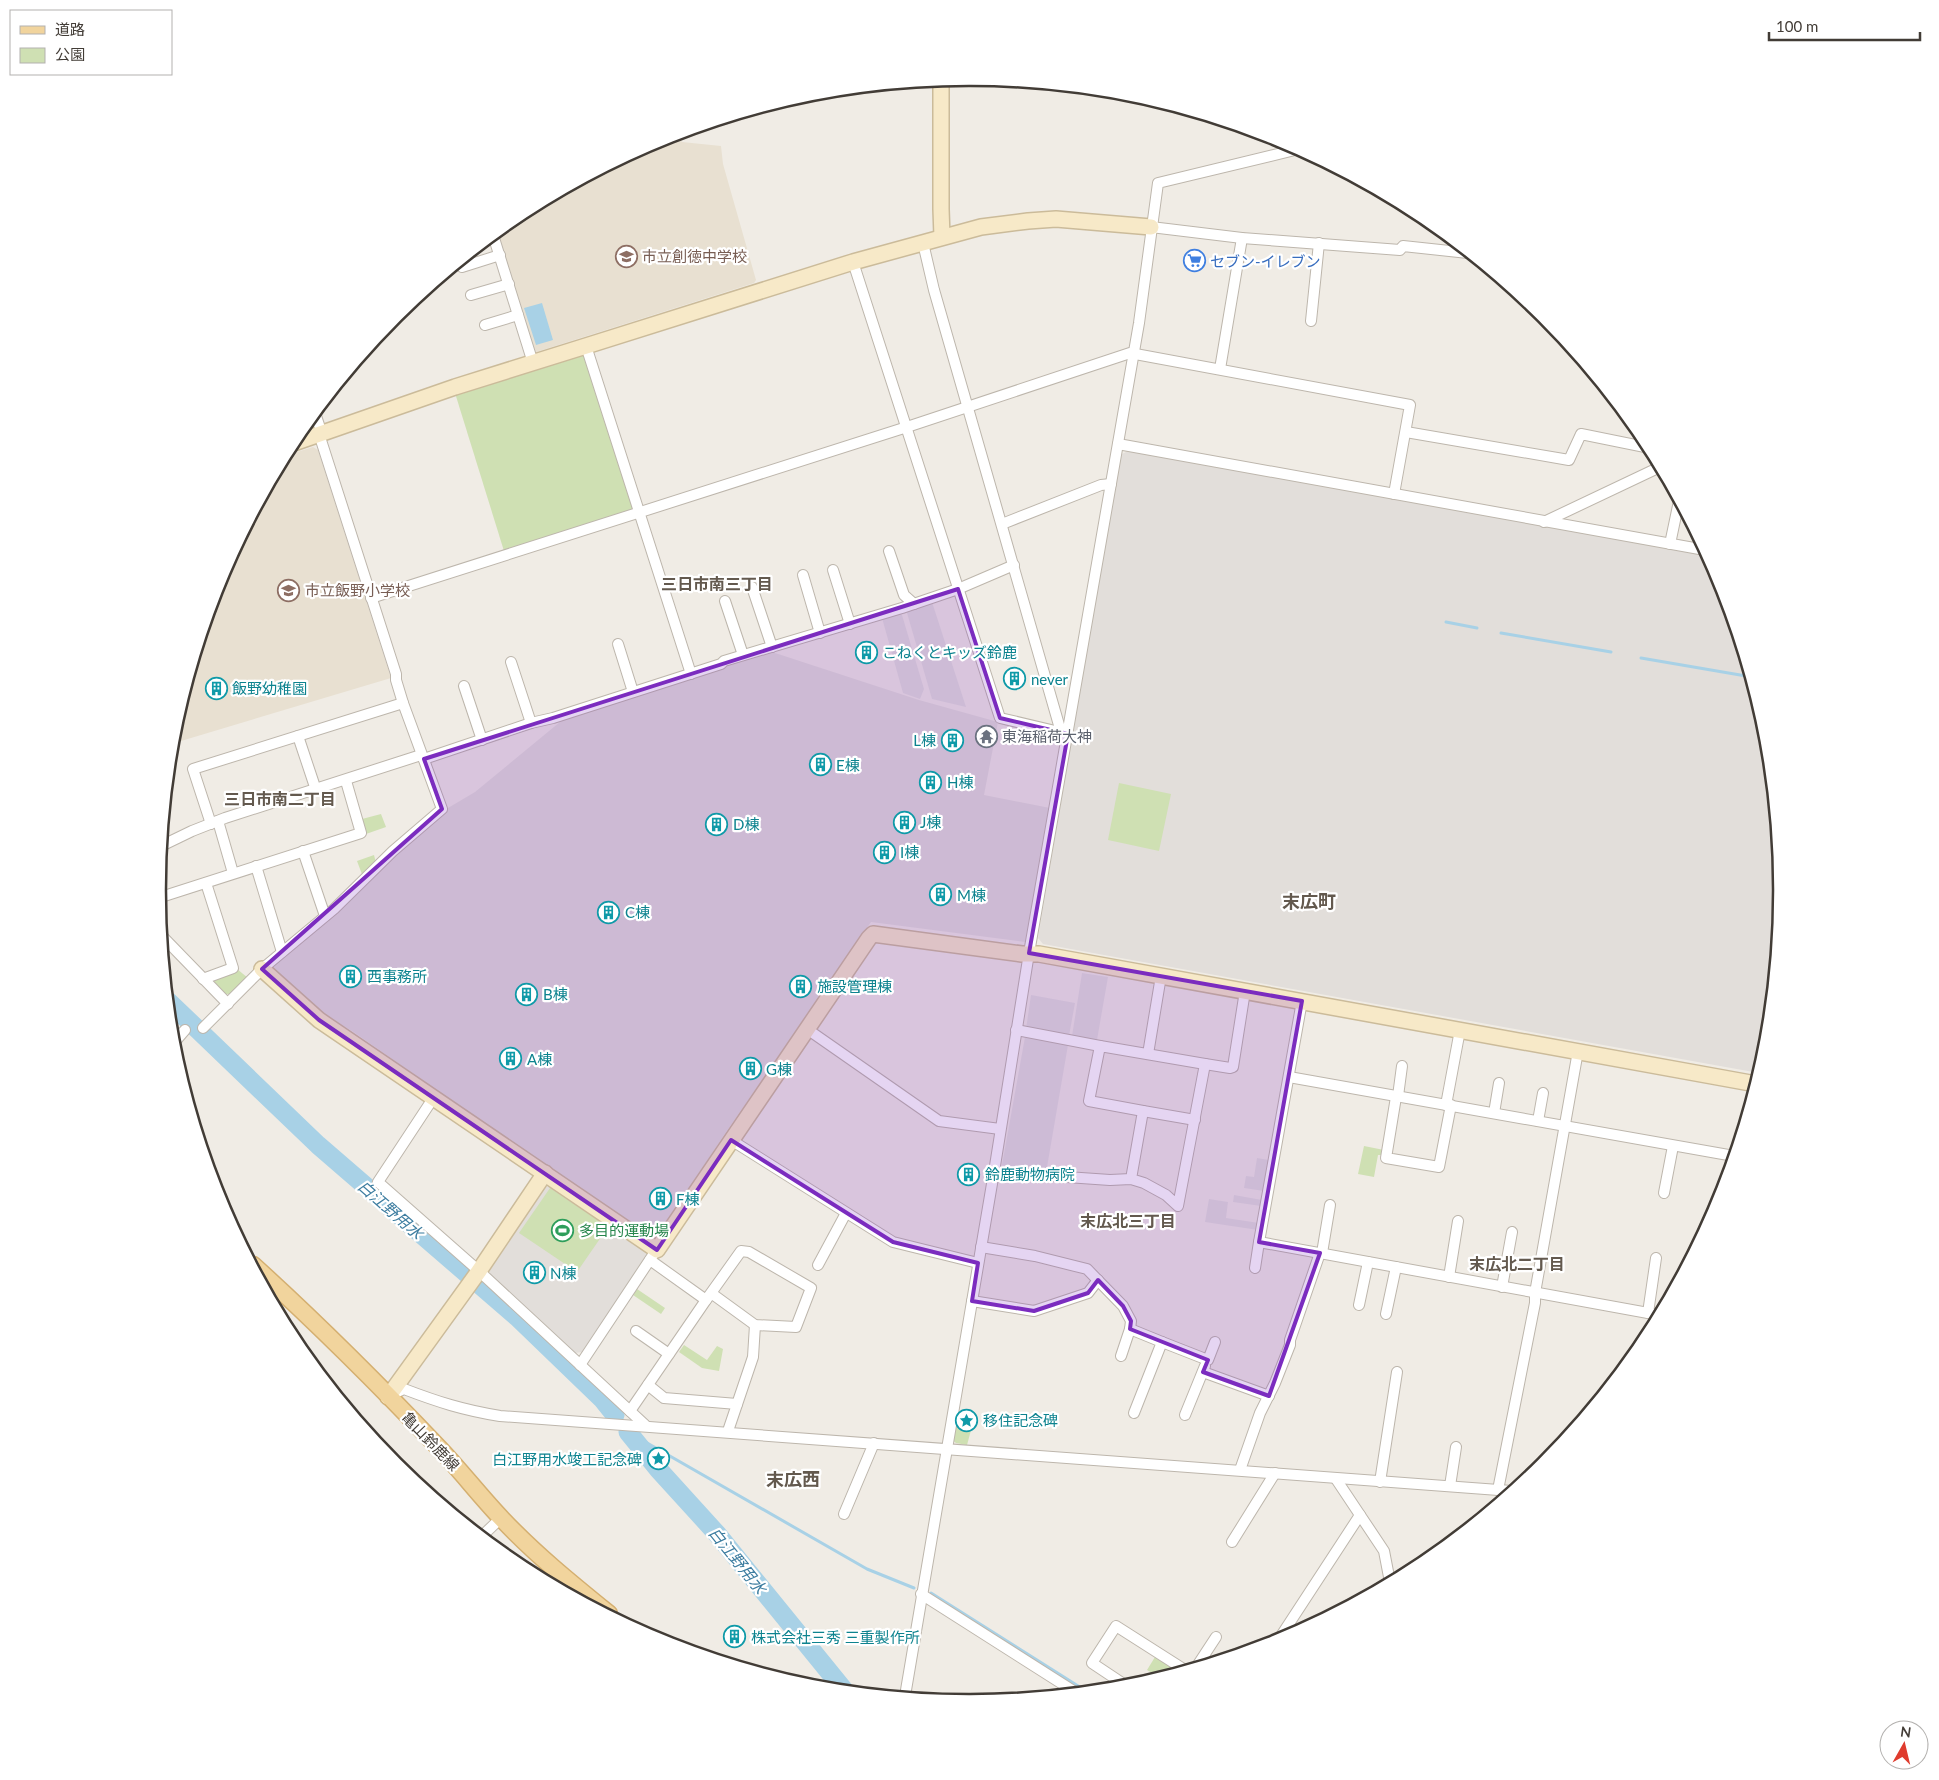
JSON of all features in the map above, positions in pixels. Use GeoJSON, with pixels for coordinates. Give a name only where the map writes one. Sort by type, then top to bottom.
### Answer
{"type":"FeatureCollection","features":[{"type":"Feature","properties":{"kind":"main road","name":"亀山鈴鹿線"},"geometry":{"type":"LineString","coordinates":[[265,1276],[441,1449],[501,1518],[548,1564],[588,1597]]}},
{"type":"Feature","properties":{"kind":"street"},"geometry":{"type":"LineString","coordinates":[[941,87],[942,237]]}},
{"type":"Feature","properties":{"kind":"street"},"geometry":{"type":"LineString","coordinates":[[906,1691],[994,1172],[1064,733],[1134,354],[1158,183],[1287,152]]}},
{"type":"Feature","properties":{"kind":"street"},"geometry":{"type":"LineString","coordinates":[[303,440],[455,387],[853,262],[981,227],[1028,221],[1078,220],[1242,238],[1400,250],[1403,246],[1459,252]]}},
{"type":"Feature","properties":{"kind":"street"},"geometry":{"type":"LineString","coordinates":[[1220,369],[1242,238]]}},
{"type":"Feature","properties":{"kind":"street"},"geometry":{"type":"LineString","coordinates":[[496,241],[533,363]]}},
{"type":"Feature","properties":{"kind":"street"},"geometry":{"type":"LineString","coordinates":[[923,243],[934,290],[1064,733]]}},
{"type":"Feature","properties":{"kind":"street"},"geometry":{"type":"LineString","coordinates":[[1311,321],[1319,243]]}},
{"type":"Feature","properties":{"kind":"street"},"geometry":{"type":"LineString","coordinates":[[463,267],[500,255]]}},
{"type":"Feature","properties":{"kind":"street"},"geometry":{"type":"LineString","coordinates":[[853,262],[1000,718],[1064,733]]}},
{"type":"Feature","properties":{"kind":"street"},"geometry":{"type":"LineString","coordinates":[[471,296],[509,284]]}},
{"type":"Feature","properties":{"kind":"street"},"geometry":{"type":"LineString","coordinates":[[485,325],[518,315]]}},
{"type":"Feature","properties":{"kind":"street"},"geometry":{"type":"LineString","coordinates":[[586,346],[691,674]]}},
{"type":"Feature","properties":{"kind":"street"},"geometry":{"type":"LineString","coordinates":[[371,598],[640,510],[907,427],[1130,353],[1410,405],[1394,494]]}},
{"type":"Feature","properties":{"kind":"street"},"geometry":{"type":"LineString","coordinates":[[203,1028],[262,969],[325,916],[392,851],[442,810],[403,703],[396,674],[317,421]]}},
{"type":"Feature","properties":{"kind":"street"},"geometry":{"type":"LineString","coordinates":[[1406,432],[1569,460],[1581,434],[1640,446]]}},
{"type":"Feature","properties":{"kind":"street"},"geometry":{"type":"LineString","coordinates":[[1118,444],[1696,549]]}},
{"type":"Feature","properties":{"kind":"street"},"geometry":{"type":"LineString","coordinates":[[1544,522],[1655,470]]}},
{"type":"Feature","properties":{"kind":"street"},"geometry":{"type":"LineString","coordinates":[[1002,524],[1101,486],[1111,484]]}},
{"type":"Feature","properties":{"kind":"street"},"geometry":{"type":"LineString","coordinates":[[1670,544],[1677,510]]}},
{"type":"Feature","properties":{"kind":"street"},"geometry":{"type":"LineString","coordinates":[[889,551],[904,595],[914,604]]}},
{"type":"Feature","properties":{"kind":"street"},"geometry":{"type":"LineString","coordinates":[[167,843],[214,823],[316,790],[482,740],[531,723],[553,718],[772,647],[914,604],[958,589],[1014,565]]}},
{"type":"Feature","properties":{"kind":"street"},"geometry":{"type":"LineString","coordinates":[[833,570],[850,624]]}},
{"type":"Feature","properties":{"kind":"street"},"geometry":{"type":"LineString","coordinates":[[802,575],[820,633]]}},
{"type":"Feature","properties":{"kind":"street"},"geometry":{"type":"LineString","coordinates":[[752,587],[772,647]]}},
{"type":"Feature","properties":{"kind":"street"},"geometry":{"type":"LineString","coordinates":[[725,601],[744,656]]}},
{"type":"Feature","properties":{"kind":"street"},"geometry":{"type":"LineString","coordinates":[[618,644],[633,692]]}},
{"type":"Feature","properties":{"kind":"street"},"geometry":{"type":"LineString","coordinates":[[511,662],[531,723]]}},
{"type":"Feature","properties":{"kind":"street"},"geometry":{"type":"LineString","coordinates":[[464,686],[482,740]]}},
{"type":"Feature","properties":{"kind":"street"},"geometry":{"type":"LineString","coordinates":[[233,873],[193,769],[403,703]]}},
{"type":"Feature","properties":{"kind":"street"},"geometry":{"type":"LineString","coordinates":[[298,736],[316,790]]}},
{"type":"Feature","properties":{"kind":"street"},"geometry":{"type":"LineString","coordinates":[[166,895],[361,833],[346,781]]}},
{"type":"Feature","properties":{"kind":"street"},"geometry":{"type":"LineString","coordinates":[[303,851],[325,916]]}},
{"type":"Feature","properties":{"kind":"street"},"geometry":{"type":"LineString","coordinates":[[256,866],[282,952]]}},
{"type":"Feature","properties":{"kind":"street"},"geometry":{"type":"LineString","coordinates":[[203,979],[233,968],[206,882]]}},
{"type":"Feature","properties":{"kind":"street"},"geometry":{"type":"LineString","coordinates":[[580,1365],[731,1140],[873,934],[1022,954],[1029,953],[1750,1083]]}},
{"type":"Feature","properties":{"kind":"street"},"geometry":{"type":"LineString","coordinates":[[167,940],[228,1004]]}},
{"type":"Feature","properties":{"kind":"street"},"geometry":{"type":"LineString","coordinates":[[262,969],[319,1020],[545,1173],[709,1297],[755,1325],[796,1327],[811,1288],[749,1252],[741,1251],[709,1297],[669,1354],[630,1411]]}},
{"type":"Feature","properties":{"kind":"street"},"geometry":{"type":"LineString","coordinates":[[1148,1054],[1161,976]]}},
{"type":"Feature","properties":{"kind":"street"},"geometry":{"type":"LineString","coordinates":[[1016,1030],[1230,1068],[1233,1066],[1245,991]]}},
{"type":"Feature","properties":{"kind":"street"},"geometry":{"type":"LineString","coordinates":[[1255,1268],[1302,1001]]}},
{"type":"Feature","properties":{"kind":"street"},"geometry":{"type":"LineString","coordinates":[[807,1029],[939,1121],[1000,1129]]}},
{"type":"Feature","properties":{"kind":"street"},"geometry":{"type":"LineString","coordinates":[[179,1036],[185,1030]]}},
{"type":"Feature","properties":{"kind":"street"},"geometry":{"type":"LineString","coordinates":[[1402,1066],[1386,1158],[1439,1167],[1460,1030]]}},
{"type":"Feature","properties":{"kind":"street"},"geometry":{"type":"LineString","coordinates":[[1100,1046],[1089,1102],[1195,1120]]}},
{"type":"Feature","properties":{"kind":"street"},"geometry":{"type":"LineString","coordinates":[[1498,1490],[1534,1303],[1578,1051]]}},
{"type":"Feature","properties":{"kind":"street"},"geometry":{"type":"LineString","coordinates":[[994,1172],[1110,1180],[1131,1179],[1144,1183],[1166,1195],[1178,1206],[1206,1064]]}},
{"type":"Feature","properties":{"kind":"street"},"geometry":{"type":"LineString","coordinates":[[1289,1077],[1728,1155]]}},
{"type":"Feature","properties":{"kind":"street"},"geometry":{"type":"LineString","coordinates":[[1494,1113],[1499,1083]]}},
{"type":"Feature","properties":{"kind":"street"},"geometry":{"type":"LineString","coordinates":[[1538,1121],[1543,1093]]}},
{"type":"Feature","properties":{"kind":"street"},"geometry":{"type":"LineString","coordinates":[[434,1097],[378,1182],[475,1277],[580,1365],[645,1425]]}},
{"type":"Feature","properties":{"kind":"street"},"geometry":{"type":"LineString","coordinates":[[1131,1179],[1143,1110]]}},
{"type":"Feature","properties":{"kind":"street"},"geometry":{"type":"LineString","coordinates":[[731,1140],[893,1242],[978,1263]]}},
{"type":"Feature","properties":{"kind":"street"},"geometry":{"type":"LineString","coordinates":[[1664,1193],[1673,1146]]}},
{"type":"Feature","properties":{"kind":"street"},"geometry":{"type":"LineString","coordinates":[[388,1396],[475,1277],[545,1173]]}},
{"type":"Feature","properties":{"kind":"street"},"geometry":{"type":"LineString","coordinates":[[1240,1470],[1260,1413],[1290,1345],[1290,1340],[1321,1253],[1330,1205]]}},
{"type":"Feature","properties":{"kind":"street"},"geometry":{"type":"LineString","coordinates":[[818,1265],[846,1213]]}},
{"type":"Feature","properties":{"kind":"street"},"geometry":{"type":"LineString","coordinates":[[1449,1277],[1458,1221]]}},
{"type":"Feature","properties":{"kind":"street"},"geometry":{"type":"LineString","coordinates":[[1502,1287],[1512,1232]]}},
{"type":"Feature","properties":{"kind":"street"},"geometry":{"type":"LineString","coordinates":[[1260,1242],[1652,1314]]}},
{"type":"Feature","properties":{"kind":"street"},"geometry":{"type":"LineString","coordinates":[[981,1247],[1035,1256],[1087,1269],[1123,1306],[1131,1320],[1121,1356]]}},
{"type":"Feature","properties":{"kind":"street"},"geometry":{"type":"LineString","coordinates":[[1648,1313],[1656,1258]]}},
{"type":"Feature","properties":{"kind":"street"},"geometry":{"type":"LineString","coordinates":[[1359,1306],[1368,1262]]}},
{"type":"Feature","properties":{"kind":"street"},"geometry":{"type":"LineString","coordinates":[[1386,1314],[1396,1267]]}},
{"type":"Feature","properties":{"kind":"street"},"geometry":{"type":"LineString","coordinates":[[972,1301],[1034,1311],[1088,1293],[1098,1280]]}},
{"type":"Feature","properties":{"kind":"street"},"geometry":{"type":"LineString","coordinates":[[728,1431],[753,1357],[755,1325]]}},
{"type":"Feature","properties":{"kind":"street"},"geometry":{"type":"LineString","coordinates":[[1130,1329],[1208,1360]]}},
{"type":"Feature","properties":{"kind":"street"},"geometry":{"type":"LineString","coordinates":[[636,1331],[669,1354]]}},
{"type":"Feature","properties":{"kind":"street"},"geometry":{"type":"LineString","coordinates":[[1134,1413],[1162,1342]]}},
{"type":"Feature","properties":{"kind":"street"},"geometry":{"type":"LineString","coordinates":[[1185,1415],[1215,1342]]}},
{"type":"Feature","properties":{"kind":"street"},"geometry":{"type":"LineString","coordinates":[[1203,1372],[1269,1396]]}},
{"type":"Feature","properties":{"kind":"street"},"geometry":{"type":"LineString","coordinates":[[1380,1482],[1397,1372]]}},
{"type":"Feature","properties":{"kind":"street"},"geometry":{"type":"LineString","coordinates":[[648,1385],[664,1398],[737,1404]]}},
{"type":"Feature","properties":{"kind":"street"},"geometry":{"type":"LineString","coordinates":[[388,1396],[404,1389],[468,1411],[534,1418],[1503,1490]]}},
{"type":"Feature","properties":{"kind":"street"},"geometry":{"type":"LineString","coordinates":[[844,1514],[874,1443]]}},
{"type":"Feature","properties":{"kind":"street"},"geometry":{"type":"LineString","coordinates":[[1450,1486],[1456,1447]]}},
{"type":"Feature","properties":{"kind":"street"},"geometry":{"type":"LineString","coordinates":[[1232,1542],[1275,1473]]}},
{"type":"Feature","properties":{"kind":"street"},"geometry":{"type":"LineString","coordinates":[[1336,1479],[1384,1551],[1389,1575]]}},
{"type":"Feature","properties":{"kind":"street"},"geometry":{"type":"LineString","coordinates":[[1285,1629],[1360,1515]]}},
{"type":"Feature","properties":{"kind":"street"},"geometry":{"type":"LineString","coordinates":[[486,1532],[501,1518]]}},
{"type":"Feature","properties":{"kind":"street"},"geometry":{"type":"LineString","coordinates":[[921,1594],[1068,1688]]}},
{"type":"Feature","properties":{"kind":"street"},"geometry":{"type":"LineString","coordinates":[[1117,1680],[1092,1663],[1116,1626],[1178,1666]]}},
{"type":"Feature","properties":{"kind":"street"},"geometry":{"type":"LineString","coordinates":[[1202,1659],[1216,1637]]}},
{"type":"Feature","properties":{"kind":"highlighted area"},"geometry":{"type":"Polygon","coordinates":[[[958,589],[1000,718],[1068,734],[1029,953],[1302,1001],[1259,1242],[1320,1253],[1269,1396],[1203,1372],[1208,1360],[1130,1329],[1131,1321],[1123,1306],[1098,1280],[1088,1293],[1034,1311],[972,1301],[978,1263],[893,1242],[731,1140],[657,1250],[319,1020],[262,969],[442,809],[424,759],[958,589]]]}},
{"type":"Feature","properties":{"kind":"shaded area","name":"市立創徳中学校"},"geometry":{"type":"Polygon","coordinates":[[[681,140],[682,142],[721,146],[723,164],[756,280],[754,283],[533,353],[498,239],[568,194],[614,169],[662,147],[681,140]]]}},
{"type":"Feature","properties":{"kind":"shaded area","name":"市立飯野小学校"},"geometry":{"type":"Polygon","coordinates":[[[313,447],[318,450],[391,678],[180,741],[193,682],[208,632],[227,582],[273,488],[295,453],[313,447]]]}},
{"type":"Feature","properties":{"kind":"shaded area"},"geometry":{"type":"Polygon","coordinates":[[[1128,451],[1699,554],[1731,632],[1746,682],[1758,733],[1772,837],[1772,943],[1758,1047],[1752,1072],[1043,944],[1038,938],[1120,455],[1128,451]]]}},
{"type":"Feature","properties":{"kind":"shaded area"},"geometry":{"type":"Polygon","coordinates":[[[932,602],[966,707],[932,699],[907,613],[908,609],[932,602]]]}},
{"type":"Feature","properties":{"kind":"shaded area"},"geometry":{"type":"Polygon","coordinates":[[[899,613],[902,615],[924,689],[920,699],[903,693],[882,618],[899,613]]]}},
{"type":"Feature","properties":{"kind":"shaded area"},"geometry":{"type":"Polygon","coordinates":[[[769,651],[919,700],[998,722],[984,795],[1050,808],[1025,942],[871,922],[724,1135],[660,1232],[647,1232],[543,1164],[352,1031],[330,1018],[324,1018],[273,970],[273,966],[448,808],[475,792],[566,717],[769,651]]]}},
{"type":"Feature","properties":{"kind":"shaded area"},"geometry":{"type":"Polygon","coordinates":[[[1082,973],[1108,977],[1097,1040],[1072,1036],[1082,973]]]}},
{"type":"Feature","properties":{"kind":"shaded area"},"geometry":{"type":"Polygon","coordinates":[[[1031,995],[1075,1003],[1069,1036],[1026,1029],[1031,995]]]}},
{"type":"Feature","properties":{"kind":"shaded area"},"geometry":{"type":"Polygon","coordinates":[[[1025,1037],[1068,1045],[1046,1173],[1002,1165],[1025,1037]]]}},
{"type":"Feature","properties":{"kind":"shaded area"},"geometry":{"type":"Polygon","coordinates":[[[1257,1158],[1269,1160],[1264,1191],[1244,1188],[1246,1176],[1254,1177],[1257,1158]]]}},
{"type":"Feature","properties":{"kind":"shaded area"},"geometry":{"type":"Polygon","coordinates":[[[550,1186],[645,1250],[647,1255],[582,1352],[575,1353],[490,1275],[489,1270],[546,1187],[550,1186]]]}},
{"type":"Feature","properties":{"kind":"shaded area"},"geometry":{"type":"Polygon","coordinates":[[[1234,1195],[1262,1200],[1261,1206],[1233,1202],[1234,1195]]]}},
{"type":"Feature","properties":{"kind":"shaded area"},"geometry":{"type":"Polygon","coordinates":[[[1209,1199],[1228,1202],[1226,1218],[1259,1223],[1258,1230],[1205,1222],[1209,1199]]]}},
{"type":"Feature","properties":{"kind":"green space"},"geometry":{"type":"Polygon","coordinates":[[[585,352],[636,510],[504,551],[455,393],[585,352]]]}},
{"type":"Feature","properties":{"kind":"green space"},"geometry":{"type":"Polygon","coordinates":[[[1119,783],[1171,794],[1159,851],[1108,840],[1119,783]]]}},
{"type":"Feature","properties":{"kind":"green space"},"geometry":{"type":"Polygon","coordinates":[[[381,814],[386,827],[366,834],[362,819],[381,814]]]}},
{"type":"Feature","properties":{"kind":"green space"},"geometry":{"type":"Polygon","coordinates":[[[374,855],[376,863],[363,877],[357,861],[374,855]]]}},
{"type":"Feature","properties":{"kind":"green space"},"geometry":{"type":"Polygon","coordinates":[[[237,969],[248,978],[234,994],[225,994],[214,983],[215,977],[237,969]]]}},
{"type":"Feature","properties":{"kind":"green space"},"geometry":{"type":"Polygon","coordinates":[[[1364,1146],[1384,1150],[1382,1155],[1378,1155],[1374,1177],[1358,1174],[1364,1146]]]}},
{"type":"Feature","properties":{"kind":"green space","name":"多目的運動場"},"geometry":{"type":"Polygon","coordinates":[[[550,1188],[608,1227],[577,1272],[519,1233],[550,1188]]]}},
{"type":"Feature","properties":{"kind":"green space"},"geometry":{"type":"Polygon","coordinates":[[[637,1289],[665,1308],[661,1314],[633,1295],[637,1289]]]}},
{"type":"Feature","properties":{"kind":"green space"},"geometry":{"type":"Polygon","coordinates":[[[684,1345],[707,1360],[717,1346],[723,1349],[719,1371],[702,1368],[679,1352],[684,1345]]]}},
{"type":"Feature","properties":{"kind":"green space"},"geometry":{"type":"Polygon","coordinates":[[[956,1416],[974,1419],[967,1445],[956,1443],[952,1440],[956,1416]]]}},
{"type":"Feature","properties":{"kind":"green space"},"geometry":{"type":"Polygon","coordinates":[[[1155,1657],[1172,1667],[1151,1672],[1147,1670],[1155,1657]]]}},
{"type":"Feature","properties":{"kind":"water"},"geometry":{"type":"Polygon","coordinates":[[[542,303],[553,340],[536,345],[524,308],[542,303]]]}},
{"type":"Feature","properties":{"kind":"waterway"},"geometry":{"type":"LineString","coordinates":[[1446,622],[1477,628]]}},
{"type":"Feature","properties":{"kind":"waterway"},"geometry":{"type":"LineString","coordinates":[[1501,633],[1611,652]]}},
{"type":"Feature","properties":{"kind":"waterway"},"geometry":{"type":"LineString","coordinates":[[1641,658],[1744,676]]}},
{"type":"Feature","properties":{"kind":"waterway","name":"白江野用水"},"geometry":{"type":"LineString","coordinates":[[175,1008],[318,1145],[517,1317],[603,1400],[615,1415]]}},
{"type":"Feature","properties":{"kind":"waterway"},"geometry":{"type":"LineString","coordinates":[[628,1432],[867,1569],[914,1588]]}},
{"type":"Feature","properties":{"kind":"waterway","name":"白江野用水"},"geometry":{"type":"LineString","coordinates":[[628,1432],[658,1469],[718,1535],[838,1682]]}},
{"type":"Feature","properties":{"kind":"waterway"},"geometry":{"type":"LineString","coordinates":[[931,1593],[1078,1686]]}},
{"type":"Feature","properties":{"kind":"place","name":"市立創徳中学校"},"geometry":{"type":"Point","coordinates":[626,256]}},
{"type":"Feature","properties":{"kind":"place","name":"セブン-イレブン"},"geometry":{"type":"Point","coordinates":[1194,261]}},
{"type":"Feature","properties":{"kind":"place","name":"市立飯野小学校"},"geometry":{"type":"Point","coordinates":[289,590]}},
{"type":"Feature","properties":{"kind":"place","name":"こねくとキッズ鈴鹿"},"geometry":{"type":"Point","coordinates":[866,652]}},
{"type":"Feature","properties":{"kind":"place","name":"never"},"geometry":{"type":"Point","coordinates":[1015,679]}},
{"type":"Feature","properties":{"kind":"place","name":"飯野幼稚園"},"geometry":{"type":"Point","coordinates":[216,688]}},
{"type":"Feature","properties":{"kind":"place","name":"東海稲荷大神"},"geometry":{"type":"Point","coordinates":[986,736]}},
{"type":"Feature","properties":{"kind":"place","name":"L棟"},"geometry":{"type":"Point","coordinates":[952,740]}},
{"type":"Feature","properties":{"kind":"place","name":"E棟"},"geometry":{"type":"Point","coordinates":[820,765]}},
{"type":"Feature","properties":{"kind":"place","name":"H棟"},"geometry":{"type":"Point","coordinates":[931,782]}},
{"type":"Feature","properties":{"kind":"place","name":"J棟"},"geometry":{"type":"Point","coordinates":[904,822]}},
{"type":"Feature","properties":{"kind":"place","name":"D棟"},"geometry":{"type":"Point","coordinates":[717,824]}},
{"type":"Feature","properties":{"kind":"place","name":"I棟"},"geometry":{"type":"Point","coordinates":[884,852]}},
{"type":"Feature","properties":{"kind":"place","name":"M棟"},"geometry":{"type":"Point","coordinates":[941,895]}},
{"type":"Feature","properties":{"kind":"place","name":"C棟"},"geometry":{"type":"Point","coordinates":[609,912]}},
{"type":"Feature","properties":{"kind":"place","name":"西事務所"},"geometry":{"type":"Point","coordinates":[351,976]}},
{"type":"Feature","properties":{"kind":"place","name":"施設管理棟"},"geometry":{"type":"Point","coordinates":[801,986]}},
{"type":"Feature","properties":{"kind":"place","name":"B棟"},"geometry":{"type":"Point","coordinates":[527,994]}},
{"type":"Feature","properties":{"kind":"place","name":"A棟"},"geometry":{"type":"Point","coordinates":[511,1059]}},
{"type":"Feature","properties":{"kind":"place","name":"G棟"},"geometry":{"type":"Point","coordinates":[750,1069]}},
{"type":"Feature","properties":{"kind":"place","name":"鈴鹿動物病院"},"geometry":{"type":"Point","coordinates":[969,1174]}},
{"type":"Feature","properties":{"kind":"place","name":"F棟"},"geometry":{"type":"Point","coordinates":[660,1199]}},
{"type":"Feature","properties":{"kind":"place","name":"多目的運動場"},"geometry":{"type":"Point","coordinates":[563,1230]}},
{"type":"Feature","properties":{"kind":"place","name":"N棟"},"geometry":{"type":"Point","coordinates":[534,1273]}},
{"type":"Feature","properties":{"kind":"place","name":"移住記念碑"},"geometry":{"type":"Point","coordinates":[967,1420]}},
{"type":"Feature","properties":{"kind":"place","name":"白江野用水竣工記念碑"},"geometry":{"type":"Point","coordinates":[658,1459]}},
{"type":"Feature","properties":{"kind":"place","name":"株式会社三秀 三重製作所"},"geometry":{"type":"Point","coordinates":[735,1637]}},
{"type":"Feature","properties":{"kind":"district","name":"三日市南三丁目"},"geometry":{"type":"Point","coordinates":[717,583]}},
{"type":"Feature","properties":{"kind":"district","name":"三日市南二丁目"},"geometry":{"type":"Point","coordinates":[280,798]}},
{"type":"Feature","properties":{"kind":"district","name":"末広町"},"geometry":{"type":"Point","coordinates":[1309,901]}},
{"type":"Feature","properties":{"kind":"district","name":"末広北三丁目"},"geometry":{"type":"Point","coordinates":[1128,1220]}},
{"type":"Feature","properties":{"kind":"district","name":"末広北二丁目"},"geometry":{"type":"Point","coordinates":[1517,1263]}},
{"type":"Feature","properties":{"kind":"district","name":"末広西"},"geometry":{"type":"Point","coordinates":[793,1479]}}]}
